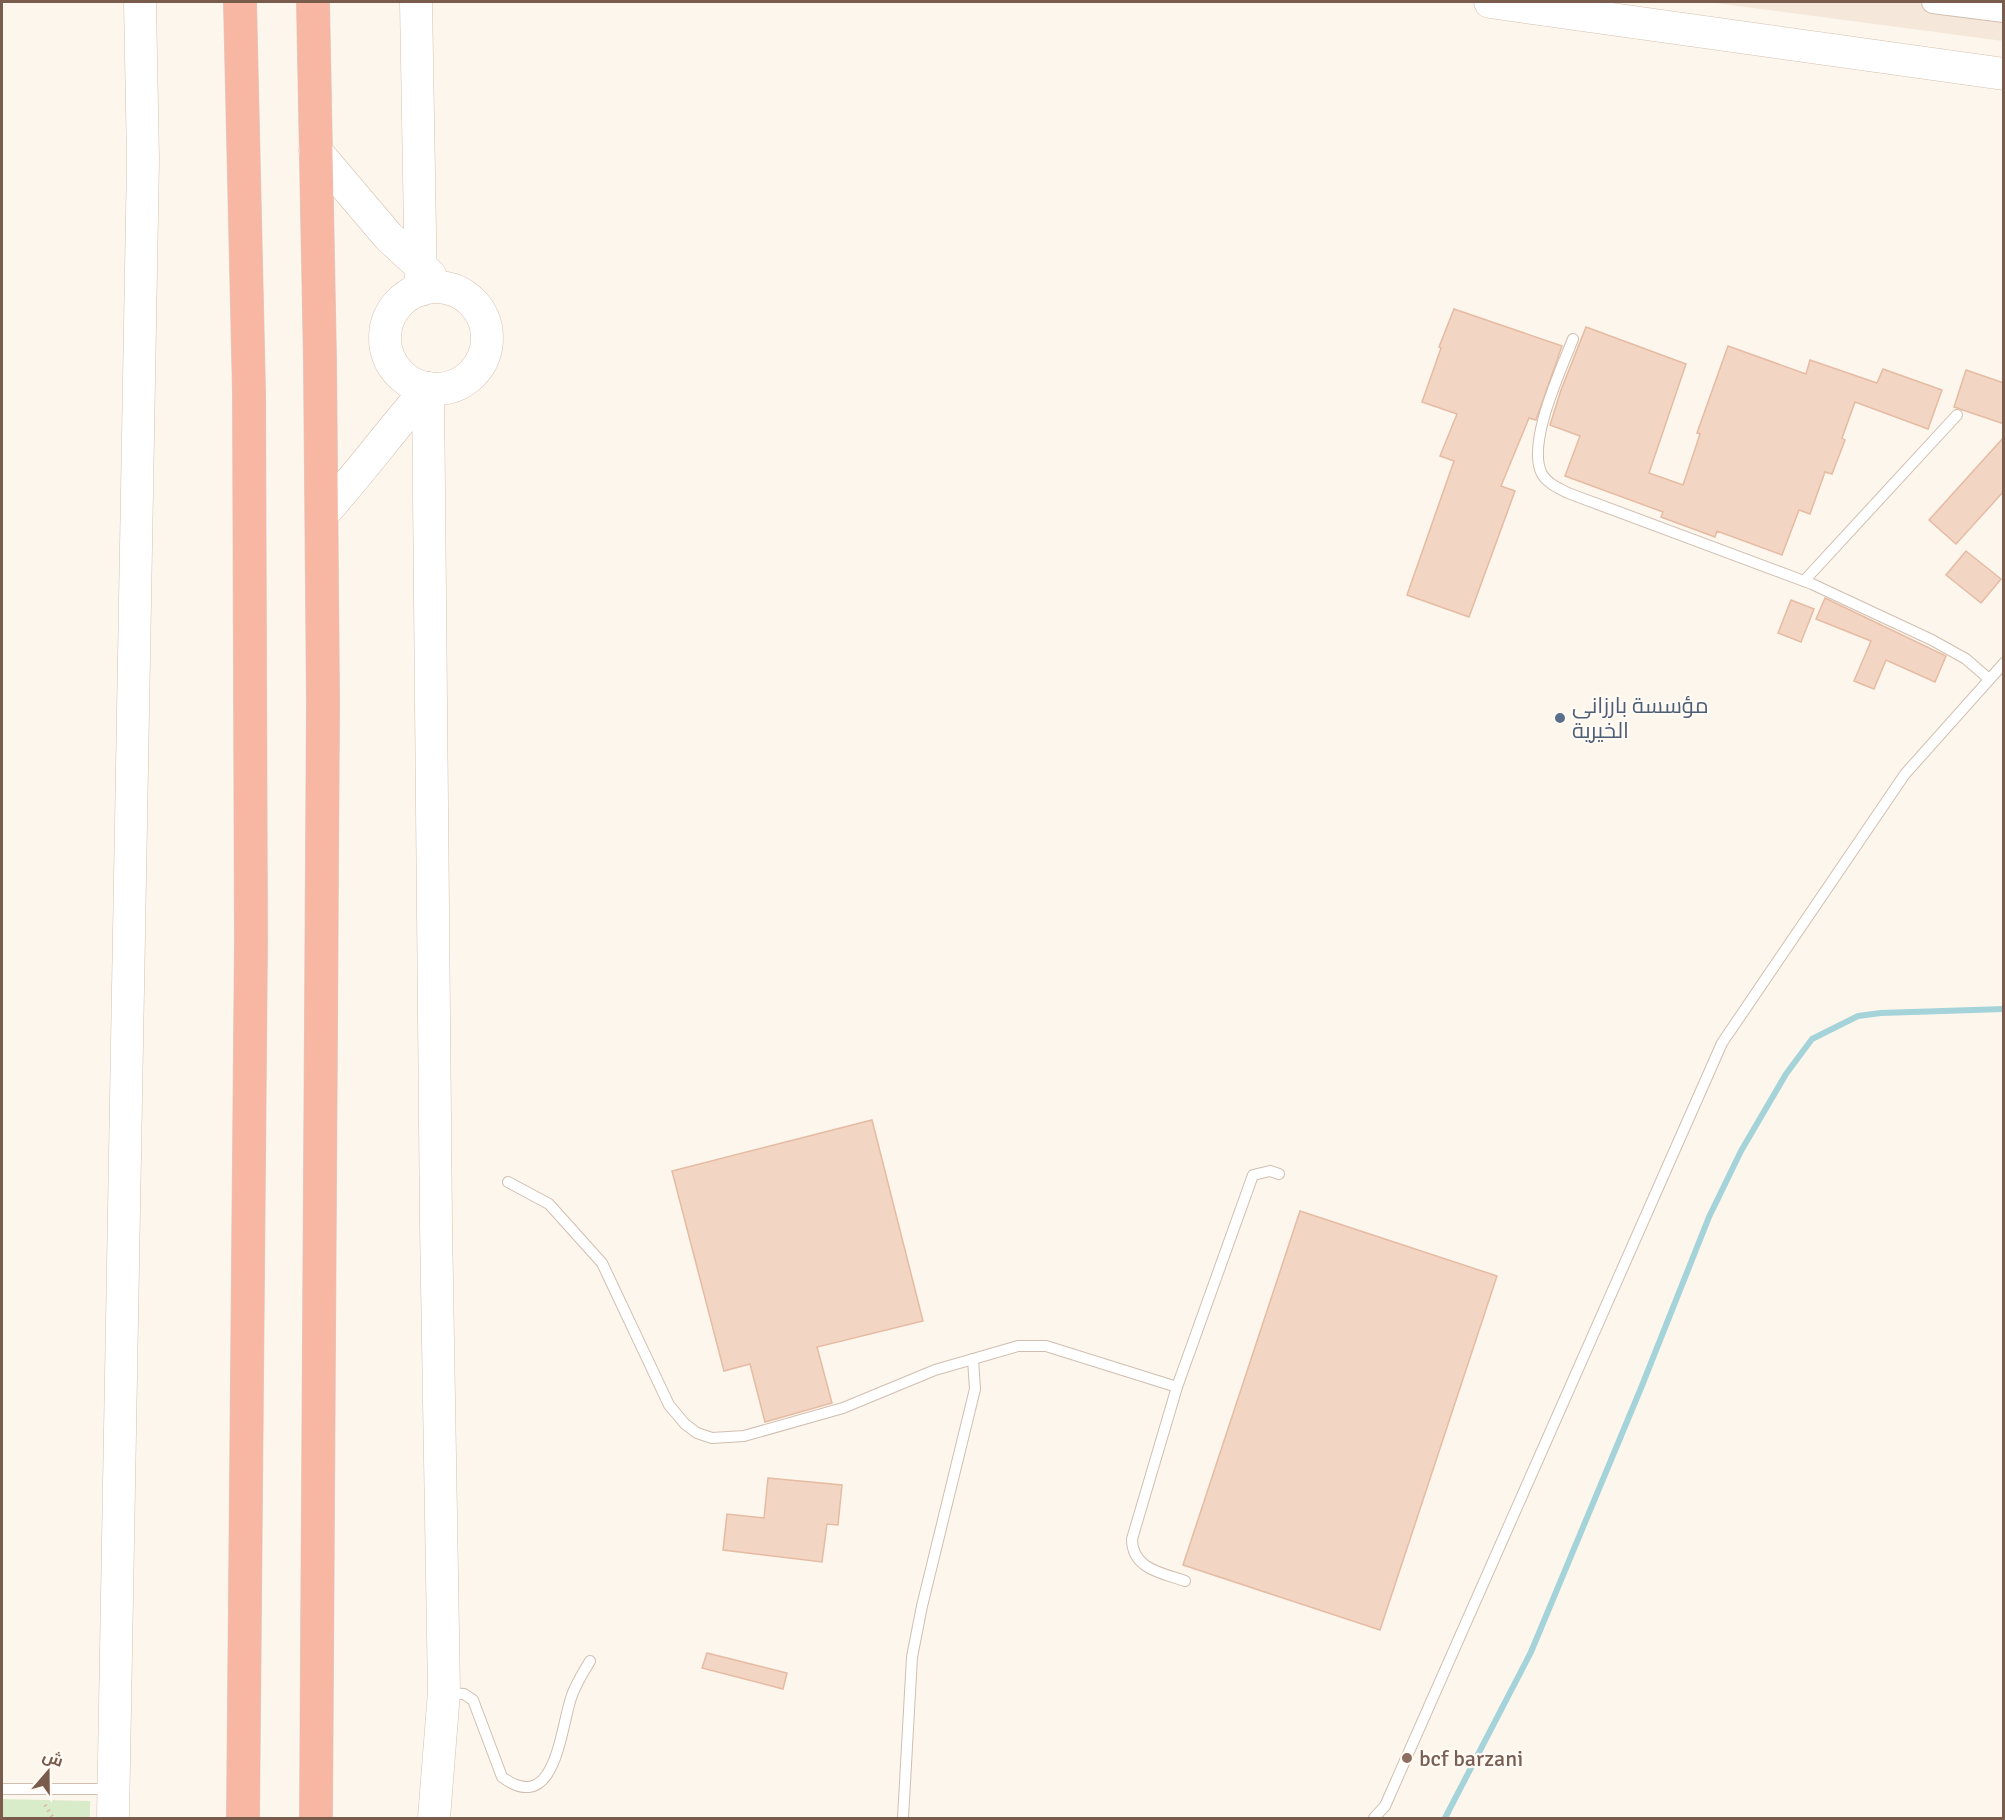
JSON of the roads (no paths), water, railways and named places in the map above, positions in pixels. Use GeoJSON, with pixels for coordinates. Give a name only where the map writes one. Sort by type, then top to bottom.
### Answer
{"type":"FeatureCollection","features":[{"type":"Feature","properties":{"kind":"highway"},"geometry":{"type":"LineString","coordinates":[[240,2],[249,393],[251,904],[243,1818]]}},
{"type":"Feature","properties":{"kind":"highway"},"geometry":{"type":"LineString","coordinates":[[313,2],[323,702],[316,1818]]}},
{"type":"Feature","properties":{"kind":"street"},"geometry":{"type":"LineString","coordinates":[[113,1804],[143,160],[140,2]]}},
{"type":"Feature","properties":{"kind":"street"},"geometry":{"type":"LineString","coordinates":[[416,2],[429,282]]}},
{"type":"Feature","properties":{"kind":"street"},"geometry":{"type":"LineString","coordinates":[[1490,2],[2004,74]]}},
{"type":"Feature","properties":{"kind":"street"},"geometry":{"type":"LineString","coordinates":[[1933,2],[1962,3],[2004,11]]}},
{"type":"Feature","properties":{"kind":"street"},"geometry":{"type":"LineString","coordinates":[[315,150],[429,282],[461,293],[475,304],[484,320],[487,337],[485,355],[476,370],[463,382],[446,388],[428,388],[413,384],[400,374],[391,361],[386,346],[386,330],[390,315],[400,302],[429,282]]}},
{"type":"Feature","properties":{"kind":"street"},"geometry":{"type":"LineString","coordinates":[[322,515],[428,388]]}},
{"type":"Feature","properties":{"kind":"street"},"geometry":{"type":"LineString","coordinates":[[428,388],[436,1224],[444,1692],[434,1818]]}},
{"type":"Feature","properties":{"kind":"lane"},"geometry":{"type":"LineString","coordinates":[[1573,339],[1544,418],[1537,460],[1542,475],[1553,486],[1804,581],[1932,640],[1965,659],[1989,679]]}},
{"type":"Feature","properties":{"kind":"lane"},"geometry":{"type":"LineString","coordinates":[[1804,581],[1957,415]]}},
{"type":"Feature","properties":{"kind":"lane"},"geometry":{"type":"LineString","coordinates":[[1374,1818],[1385,1806],[1722,1043],[1905,774],[2004,663]]}},
{"type":"Feature","properties":{"kind":"lane"},"geometry":{"type":"LineString","coordinates":[[1185,1581],[1149,1569],[1132,1551],[1132,1539],[1177,1387],[1253,1175],[1270,1171],[1280,1173]]}},
{"type":"Feature","properties":{"kind":"lane"},"geometry":{"type":"LineString","coordinates":[[508,1182],[549,1204],[602,1263],[669,1405],[685,1424],[697,1433],[712,1438],[744,1436],[843,1408],[935,1370],[1018,1346],[1046,1346],[1177,1387]]}},
{"type":"Feature","properties":{"kind":"lane"},"geometry":{"type":"LineString","coordinates":[[903,1818],[912,1657],[922,1606],[975,1389],[973,1359]]}},
{"type":"Feature","properties":{"kind":"lane"},"geometry":{"type":"LineString","coordinates":[[444,1692],[464,1694],[473,1700],[502,1777],[524,1789],[537,1786],[547,1777],[574,1691],[590,1661]]}},
{"type":"Feature","properties":{"kind":"lane"},"geometry":{"type":"LineString","coordinates":[[2,1789],[113,1804]]}},
{"type":"Feature","properties":{"kind":"waterway"},"geometry":{"type":"LineString","coordinates":[[1445,1818],[1531,1652],[1641,1388],[1709,1217],[1741,1151],[1786,1074],[1812,1039],[1858,1016],[1881,1013],[2004,1009]]}},
{"type":"Feature","properties":{"kind":"place","name":"مؤسسة بارزانی الخیریة"},"geometry":{"type":"Point","coordinates":[1560,718]}},
{"type":"Feature","properties":{"kind":"place","name":"bcf barzani"},"geometry":{"type":"Point","coordinates":[1407,1758]}}]}
